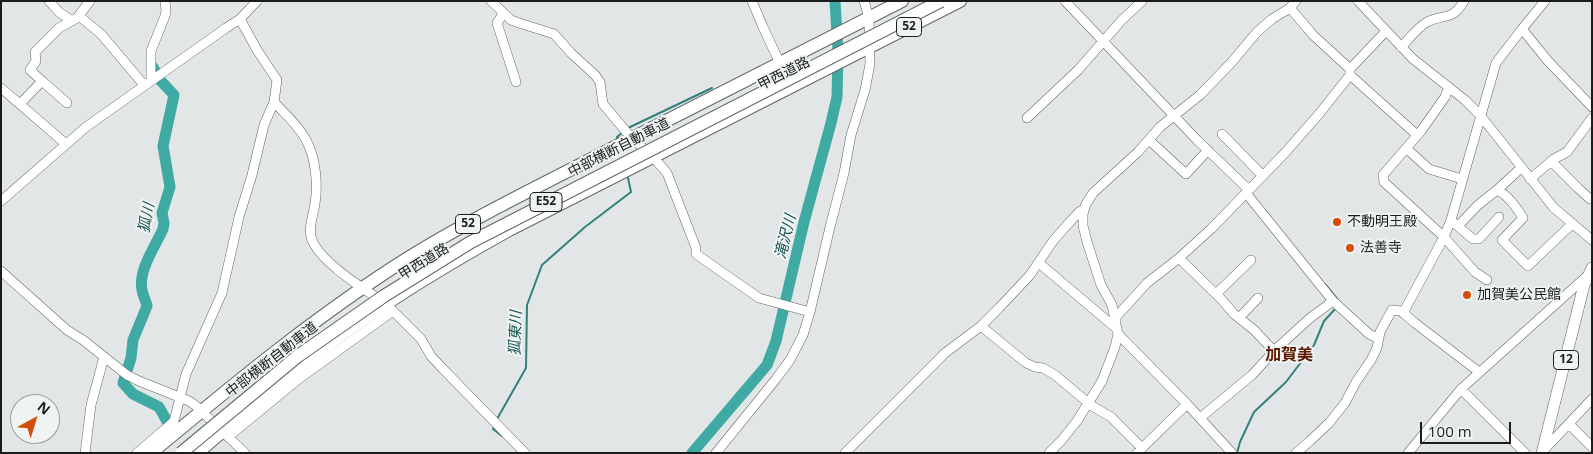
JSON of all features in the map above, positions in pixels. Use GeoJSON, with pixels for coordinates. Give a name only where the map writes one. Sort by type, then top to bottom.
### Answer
{"type":"FeatureCollection","features":[{"type":"Feature","properties":{"kind":"highway","name":"甲西道路"},"geometry":{"type":"LineString","coordinates":[[151,453],[200,411],[300,334],[363,288],[452,232],[631,136],[902,1]]}},
{"type":"Feature","properties":{"kind":"highway","name":"中部横断自動車道"},"geometry":{"type":"LineString","coordinates":[[181,453],[304,351],[384,296],[471,242],[941,1]]}},
{"type":"Feature","properties":{"kind":"highway","name":"甲西道路"},"geometry":{"type":"LineString","coordinates":[[197,453],[225,434],[328,345],[389,308],[453,262],[509,230],[960,1]]}},
{"type":"Feature","properties":{"kind":"main road","name":"12"},"geometry":{"type":"LineString","coordinates":[[1542,453],[1584,285],[1590,272]]}},
{"type":"Feature","properties":{"kind":"street"},"geometry":{"type":"LineString","coordinates":[[49,1],[60,12],[76,18],[101,34],[149,82]]}},
{"type":"Feature","properties":{"kind":"street"},"geometry":{"type":"LineString","coordinates":[[67,102],[30,70],[36,61],[35,52],[59,28],[76,18],[90,1]]}},
{"type":"Feature","properties":{"kind":"street"},"geometry":{"type":"LineString","coordinates":[[149,82],[150,51],[165,16],[165,1]]}},
{"type":"Feature","properties":{"kind":"street"},"geometry":{"type":"LineString","coordinates":[[1,200],[108,110],[240,19],[257,1]]}},
{"type":"Feature","properties":{"kind":"street"},"geometry":{"type":"LineString","coordinates":[[491,1],[518,24],[554,34],[600,82],[603,104],[621,126],[667,173],[696,248],[696,254],[759,298],[807,312]]}},
{"type":"Feature","properties":{"kind":"street"},"geometry":{"type":"LineString","coordinates":[[752,1],[791,87]]}},
{"type":"Feature","properties":{"kind":"street"},"geometry":{"type":"LineString","coordinates":[[716,453],[776,379],[790,360],[803,335],[807,312],[844,174],[851,135],[865,90],[870,64],[869,18],[864,1]]}},
{"type":"Feature","properties":{"kind":"street"},"geometry":{"type":"LineString","coordinates":[[1065,1],[1247,191],[1336,304],[1370,334],[1379,339]]}},
{"type":"Feature","properties":{"kind":"street"},"geometry":{"type":"LineString","coordinates":[[1027,118],[1078,70],[1121,21],[1142,1]]}},
{"type":"Feature","properties":{"kind":"street"},"geometry":{"type":"LineString","coordinates":[[1358,1],[1401,47],[1465,100],[1480,115],[1554,208],[1592,240]]}},
{"type":"Feature","properties":{"kind":"street"},"geometry":{"type":"LineString","coordinates":[[1368,12],[1369,1]]}},
{"type":"Feature","properties":{"kind":"street"},"geometry":{"type":"LineString","coordinates":[[1401,47],[1425,24],[1433,19],[1454,14],[1460,9],[1464,1]]}},
{"type":"Feature","properties":{"kind":"street"},"geometry":{"type":"LineString","coordinates":[[1403,313],[1444,237],[1496,63],[1545,1]]}},
{"type":"Feature","properties":{"kind":"street"},"geometry":{"type":"LineString","coordinates":[[1049,453],[1061,441],[1102,381],[1115,347],[1116,317],[1101,285],[1088,245],[1084,226],[1084,209],[1093,193],[1138,152],[1160,127],[1232,63],[1257,32],[1272,19],[1293,5],[1313,35],[1417,135]]}},
{"type":"Feature","properties":{"kind":"street"},"geometry":{"type":"LineString","coordinates":[[504,14],[497,23],[516,82]]}},
{"type":"Feature","properties":{"kind":"street"},"geometry":{"type":"LineString","coordinates":[[137,453],[171,424],[176,414],[186,374],[222,293],[239,217],[252,175],[264,125],[274,102],[277,80],[240,19]]}},
{"type":"Feature","properties":{"kind":"street"},"geometry":{"type":"LineString","coordinates":[[1522,29],[1548,61],[1592,107]]}},
{"type":"Feature","properties":{"kind":"street"},"geometry":{"type":"LineString","coordinates":[[1116,317],[1147,283],[1179,258],[1211,229],[1263,176],[1319,114],[1350,72],[1386,31]]}},
{"type":"Feature","properties":{"kind":"street"},"geometry":{"type":"LineString","coordinates":[[20,104],[42,80]]}},
{"type":"Feature","properties":{"kind":"street"},"geometry":{"type":"LineString","coordinates":[[1449,87],[1445,97],[1417,135],[1383,175],[1384,182],[1444,237],[1475,272],[1487,280]]}},
{"type":"Feature","properties":{"kind":"street"},"geometry":{"type":"LineString","coordinates":[[1,88],[66,144]]}},
{"type":"Feature","properties":{"kind":"street"},"geometry":{"type":"LineString","coordinates":[[274,102],[307,140],[312,156],[317,179],[310,228],[313,243],[337,270],[389,308],[421,339],[431,356],[525,453]]}},
{"type":"Feature","properties":{"kind":"street"},"geometry":{"type":"LineString","coordinates":[[1530,179],[1551,161],[1567,152],[1592,118]]}},
{"type":"Feature","properties":{"kind":"street"},"geometry":{"type":"LineString","coordinates":[[1222,134],[1263,176]]}},
{"type":"Feature","properties":{"kind":"street"},"geometry":{"type":"LineString","coordinates":[[1148,140],[1186,174],[1208,150]]}},
{"type":"Feature","properties":{"kind":"street"},"geometry":{"type":"LineString","coordinates":[[1406,148],[1429,169],[1462,179]]}},
{"type":"Feature","properties":{"kind":"street"},"geometry":{"type":"LineString","coordinates":[[1551,161],[1590,199],[1592,198]]}},
{"type":"Feature","properties":{"kind":"street"},"geometry":{"type":"LineString","coordinates":[[1458,226],[1478,205],[1522,168]]}},
{"type":"Feature","properties":{"kind":"street"},"geometry":{"type":"LineString","coordinates":[[1497,190],[1514,204],[1523,218],[1502,240],[1528,266],[1572,224]]}},
{"type":"Feature","properties":{"kind":"street"},"geometry":{"type":"LineString","coordinates":[[845,453],[945,353],[981,326],[1030,275],[1053,241],[1079,212],[1084,209]]}},
{"type":"Feature","properties":{"kind":"street"},"geometry":{"type":"LineString","coordinates":[[1450,220],[1473,239],[1479,239],[1499,217]]}},
{"type":"Feature","properties":{"kind":"street"},"geometry":{"type":"LineString","coordinates":[[1179,258],[1274,351]]}},
{"type":"Feature","properties":{"kind":"street"},"geometry":{"type":"LineString","coordinates":[[1216,294],[1250,260]]}},
{"type":"Feature","properties":{"kind":"street"},"geometry":{"type":"LineString","coordinates":[[1039,263],[1117,331],[1232,453]]}},
{"type":"Feature","properties":{"kind":"street"},"geometry":{"type":"LineString","coordinates":[[1,271],[67,330],[124,372],[139,381],[190,401],[245,453]]}},
{"type":"Feature","properties":{"kind":"street"},"geometry":{"type":"LineString","coordinates":[[1408,453],[1460,389],[1590,272]]}},
{"type":"Feature","properties":{"kind":"street"},"geometry":{"type":"LineString","coordinates":[[1239,318],[1258,298]]}},
{"type":"Feature","properties":{"kind":"street"},"geometry":{"type":"LineString","coordinates":[[1200,418],[1252,375],[1274,351],[1310,318],[1336,304]]}},
{"type":"Feature","properties":{"kind":"street"},"geometry":{"type":"LineString","coordinates":[[1296,453],[1330,423],[1345,403],[1371,360],[1377,348],[1380,332],[1392,310],[1398,310],[1403,313],[1479,372]]}},
{"type":"Feature","properties":{"kind":"street"},"geometry":{"type":"LineString","coordinates":[[981,326],[1030,366],[1048,370],[1088,403],[1111,417],[1139,450],[1187,404]]}},
{"type":"Feature","properties":{"kind":"street"},"geometry":{"type":"LineString","coordinates":[[85,453],[91,405],[104,357]]}},
{"type":"Feature","properties":{"kind":"street"},"geometry":{"type":"LineString","coordinates":[[1460,389],[1525,453]]}},
{"type":"Feature","properties":{"kind":"street"},"geometry":{"type":"LineString","coordinates":[[1542,453],[1592,399]]}},
{"type":"Feature","properties":{"kind":"street"},"geometry":{"type":"LineString","coordinates":[[1569,424],[1592,447]]}},
{"type":"Feature","properties":{"kind":"waterway","name":"滝沢川"},"geometry":{"type":"LineString","coordinates":[[692,453],[767,365],[776,341],[804,222],[837,97],[838,51],[835,1]]}},
{"type":"Feature","properties":{"kind":"waterway","name":"狐川"},"geometry":{"type":"LineString","coordinates":[[153,67],[160,80],[174,95],[163,146],[170,187],[162,213],[163,229],[142,275],[142,290],[147,306],[133,340],[131,358],[123,383],[133,394],[159,407],[168,423]]}},
{"type":"Feature","properties":{"kind":"waterway","name":"狐東川"},"geometry":{"type":"LineString","coordinates":[[628,128],[712,88]]}},
{"type":"Feature","properties":{"kind":"waterway","name":"狐東川"},"geometry":{"type":"LineString","coordinates":[[617,140],[617,137],[623,132]]}},
{"type":"Feature","properties":{"kind":"waterway","name":"狐東川"},"geometry":{"type":"LineString","coordinates":[[497,419],[526,368],[527,305],[542,265],[585,227],[631,192],[628,178]]}},
{"type":"Feature","properties":{"kind":"waterway"},"geometry":{"type":"LineString","coordinates":[[1325,284],[1338,300]]}},
{"type":"Feature","properties":{"kind":"waterway"},"geometry":{"type":"LineString","coordinates":[[1237,453],[1254,412],[1286,382],[1314,345],[1324,321],[1337,307]]}},
{"type":"Feature","properties":{"kind":"waterway","name":"狐東川"},"geometry":{"type":"LineString","coordinates":[[495,425],[493,429],[502,436]]}},
{"type":"Feature","properties":{"kind":"place","name":"不動明王殿"},"geometry":{"type":"Point","coordinates":[1337,222]}},
{"type":"Feature","properties":{"kind":"place","name":"法善寺"},"geometry":{"type":"Point","coordinates":[1350,248]}},
{"type":"Feature","properties":{"kind":"place","name":"加賀美公民館"},"geometry":{"type":"Point","coordinates":[1467,295]}},
{"type":"Feature","properties":{"kind":"district","name":"加賀美"},"geometry":{"type":"Point","coordinates":[1289,355]}}]}
